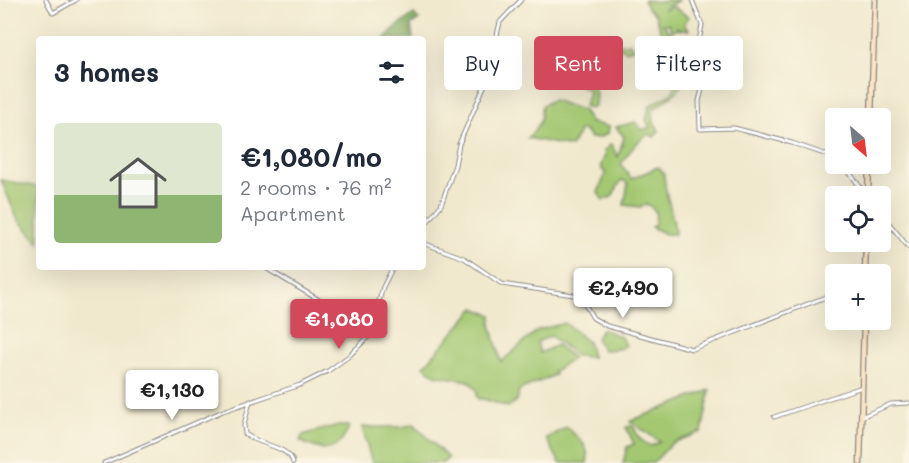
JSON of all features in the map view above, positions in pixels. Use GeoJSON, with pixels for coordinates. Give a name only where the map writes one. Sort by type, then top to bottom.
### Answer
{"type":"FeatureCollection","features":[{"type":"Feature","properties":{"kind":"main road"},"geometry":{"type":"LineString","coordinates":[[871,108],[875,0]]}},
{"type":"Feature","properties":{"kind":"main road"},"geometry":{"type":"LineString","coordinates":[[860,463],[864,330]]}},
{"type":"Feature","properties":{"kind":"street"},"geometry":{"type":"LineString","coordinates":[[46,0],[53,13],[76,0]]}},
{"type":"Feature","properties":{"kind":"street"},"geometry":{"type":"LineString","coordinates":[[426,223],[441,205],[455,165],[459,144],[487,80],[500,22],[521,0]]}},
{"type":"Feature","properties":{"kind":"street"},"geometry":{"type":"LineString","coordinates":[[692,0],[702,25],[696,57],[705,66],[706,74],[699,101],[700,129],[734,128],[792,142],[825,154]]}},
{"type":"Feature","properties":{"kind":"street"},"geometry":{"type":"LineString","coordinates":[[851,174],[860,186]]}},
{"type":"Feature","properties":{"kind":"street"},"geometry":{"type":"LineString","coordinates":[[891,226],[909,248]]}},
{"type":"Feature","properties":{"kind":"street"},"geometry":{"type":"LineString","coordinates":[[426,244],[464,258],[502,284],[580,296],[593,318],[607,326],[692,350],[825,297]]}},
{"type":"Feature","properties":{"kind":"street"},"geometry":{"type":"LineString","coordinates":[[269,270],[371,331]]}},
{"type":"Feature","properties":{"kind":"street"},"geometry":{"type":"LineString","coordinates":[[104,463],[250,401],[300,385],[328,371],[349,356],[371,331],[383,287],[392,270]]}},
{"type":"Feature","properties":{"kind":"street"},"geometry":{"type":"LineString","coordinates":[[774,417],[862,387]]}},
{"type":"Feature","properties":{"kind":"street"},"geometry":{"type":"LineString","coordinates":[[250,401],[244,425],[246,434],[256,441],[287,452],[293,463]]}},
{"type":"Feature","properties":{"kind":"street"},"geometry":{"type":"LineString","coordinates":[[861,417],[891,404],[909,403]]}},
{"type":"Feature","properties":{"kind":"green space"},"geometry":{"type":"Polygon","coordinates":[[[643,0],[664,2],[680,0],[665,7],[664,10],[672,6],[689,17],[684,24],[689,30],[681,30],[677,27],[677,30],[672,31],[669,24],[663,24],[673,36],[663,36],[655,15],[647,8],[643,0]]]}},
{"type":"Feature","properties":{"kind":"green space"},"geometry":{"type":"Polygon","coordinates":[[[414,14],[419,20],[411,25],[413,36],[387,36],[414,14]]]}},
{"type":"Feature","properties":{"kind":"green space"},"geometry":{"type":"Polygon","coordinates":[[[630,43],[633,49],[626,51],[623,49],[623,44],[630,43]]]}},
{"type":"Feature","properties":{"kind":"green space"},"geometry":{"type":"Polygon","coordinates":[[[588,90],[595,90],[596,94],[595,106],[591,108],[584,106],[588,90]]]}},
{"type":"Feature","properties":{"kind":"green space"},"geometry":{"type":"Polygon","coordinates":[[[673,90],[678,90],[652,110],[654,122],[659,131],[654,137],[648,134],[629,152],[621,164],[631,179],[658,167],[664,173],[675,234],[665,234],[651,227],[655,224],[656,212],[648,204],[640,207],[624,205],[628,184],[623,180],[612,197],[603,200],[598,193],[606,172],[602,170],[601,164],[605,156],[604,151],[611,144],[618,157],[624,137],[616,127],[636,122],[642,130],[650,127],[646,120],[650,105],[671,94],[673,90]]]}},
{"type":"Feature","properties":{"kind":"green space"},"geometry":{"type":"Polygon","coordinates":[[[553,100],[582,109],[590,122],[609,127],[607,134],[598,138],[590,138],[585,131],[580,130],[571,147],[528,138],[539,123],[542,106],[553,100]]]}},
{"type":"Feature","properties":{"kind":"green space"},"geometry":{"type":"Polygon","coordinates":[[[1,180],[36,186],[36,240],[17,218],[1,180]]]}},
{"type":"Feature","properties":{"kind":"green space"},"geometry":{"type":"Polygon","coordinates":[[[475,308],[492,315],[491,325],[501,362],[538,330],[565,323],[588,342],[592,357],[576,356],[551,336],[537,342],[540,353],[557,345],[573,358],[553,372],[555,375],[519,390],[517,401],[508,407],[478,399],[476,394],[478,392],[469,381],[435,375],[424,366],[475,308]]]}},
{"type":"Feature","properties":{"kind":"green space"},"geometry":{"type":"Polygon","coordinates":[[[602,329],[620,336],[626,345],[620,349],[603,350],[596,338],[602,329]]]}},
{"type":"Feature","properties":{"kind":"green space"},"geometry":{"type":"Polygon","coordinates":[[[710,390],[702,432],[672,443],[653,463],[623,463],[627,447],[634,444],[626,427],[633,426],[640,439],[650,446],[660,442],[630,421],[710,390]]]}},
{"type":"Feature","properties":{"kind":"green space"},"geometry":{"type":"Polygon","coordinates":[[[414,424],[448,458],[443,463],[372,463],[362,427],[403,427],[414,424]]]}},
{"type":"Feature","properties":{"kind":"green space"},"geometry":{"type":"Polygon","coordinates":[[[335,426],[349,426],[341,442],[336,446],[323,449],[300,441],[303,435],[335,426]]]}},
{"type":"Feature","properties":{"kind":"green space"},"geometry":{"type":"Polygon","coordinates":[[[567,427],[585,447],[587,463],[560,463],[546,438],[567,427]]]}}]}
